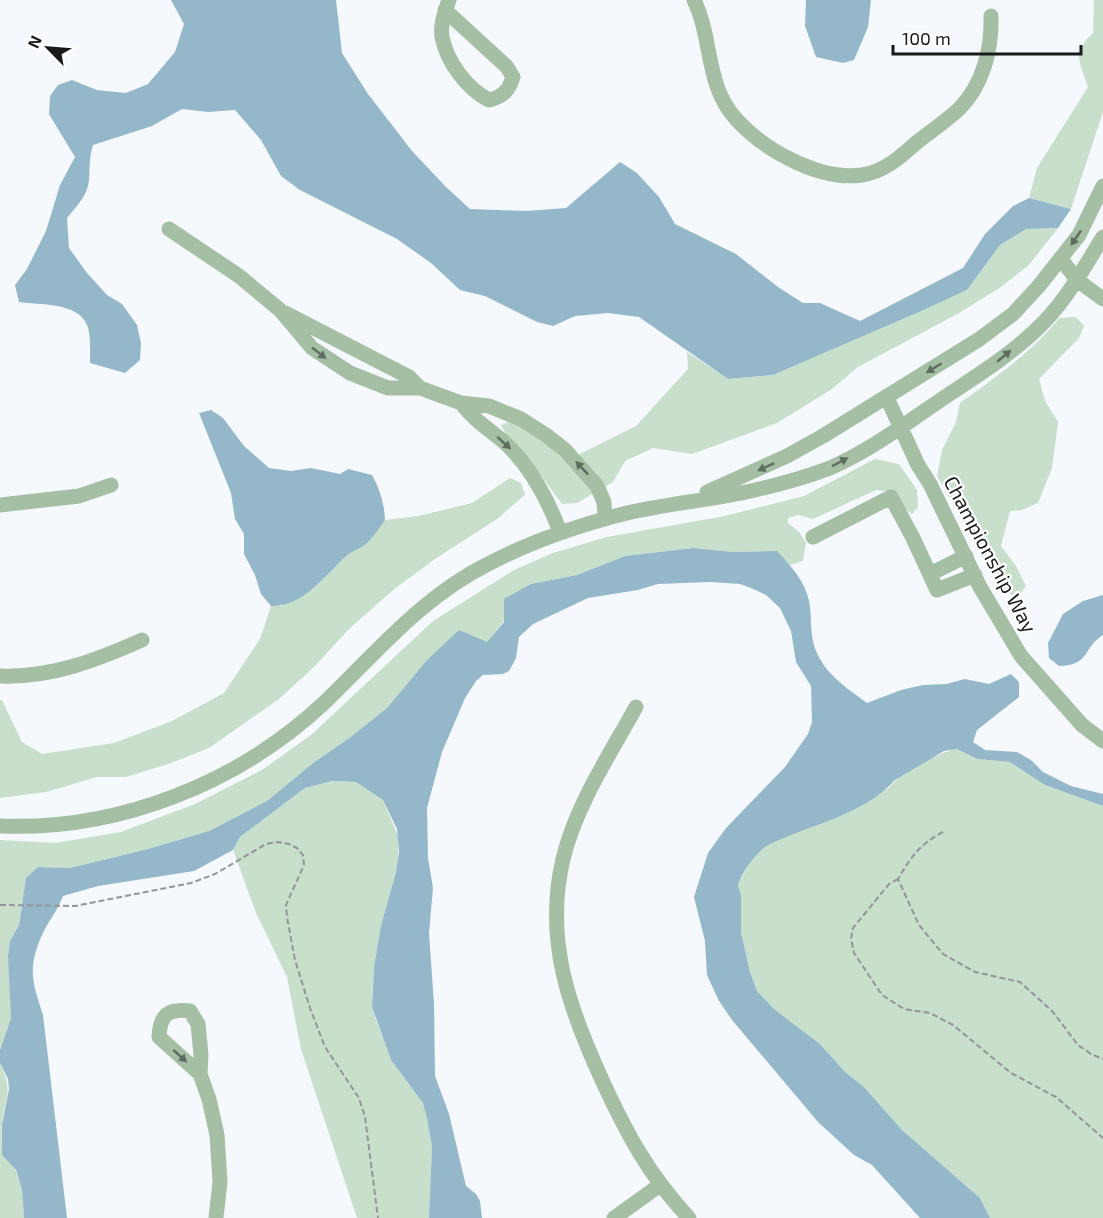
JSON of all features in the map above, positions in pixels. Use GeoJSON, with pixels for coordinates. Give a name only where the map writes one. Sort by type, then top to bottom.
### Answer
{"type":"FeatureCollection","features":[{"type":"Feature","properties":{"kind":"street"},"geometry":{"type":"LineString","coordinates":[[694,0],[701,18],[717,90],[734,118],[780,154],[808,167],[847,175],[870,173],[891,164],[959,109],[969,97],[984,67],[989,48],[991,16]]}},
{"type":"Feature","properties":{"kind":"street"},"geometry":{"type":"LineString","coordinates":[[447,5],[507,67],[513,77],[505,94],[489,100],[476,93],[461,76],[449,55],[442,36],[442,19],[447,5]]}},
{"type":"Feature","properties":{"kind":"street"},"geometry":{"type":"LineString","coordinates":[[683,502],[787,456],[887,398],[978,340],[1013,314],[1079,235],[1103,186]]}},
{"type":"Feature","properties":{"kind":"street"},"geometry":{"type":"LineString","coordinates":[[169,229],[239,276],[280,310],[312,348],[350,373],[388,388],[420,388],[461,403],[489,406],[521,419],[565,450],[597,486],[604,502],[605,519]]}},
{"type":"Feature","properties":{"kind":"street"},"geometry":{"type":"LineString","coordinates":[[0,826],[61,824],[131,811],[181,793],[248,761],[303,721],[418,610],[454,584],[516,550],[560,532],[605,519],[683,502],[757,490],[829,468],[891,435],[998,362],[1044,322],[1077,280],[1103,237]]}},
{"type":"Feature","properties":{"kind":"street"},"geometry":{"type":"LineString","coordinates":[[1061,259],[1077,280],[1103,298]]}},
{"type":"Feature","properties":{"kind":"street"},"geometry":{"type":"LineString","coordinates":[[280,310],[409,377],[420,388]]}},
{"type":"Feature","properties":{"kind":"street","name":"Championship Way"},"geometry":{"type":"LineString","coordinates":[[887,398],[918,465],[997,617],[1021,656],[1082,725],[1103,741]]}},
{"type":"Feature","properties":{"kind":"street"},"geometry":{"type":"LineString","coordinates":[[461,403],[470,415],[515,454],[545,496],[560,532]]}},
{"type":"Feature","properties":{"kind":"street"},"geometry":{"type":"LineString","coordinates":[[0,505],[79,496],[111,485]]}},
{"type":"Feature","properties":{"kind":"street"},"geometry":{"type":"LineString","coordinates":[[813,537],[891,497],[937,590],[975,574]]}},
{"type":"Feature","properties":{"kind":"street"},"geometry":{"type":"LineString","coordinates":[[930,574],[966,556]]}},
{"type":"Feature","properties":{"kind":"street"},"geometry":{"type":"LineString","coordinates":[[0,676],[60,670],[96,660],[142,640]]}},
{"type":"Feature","properties":{"kind":"street"},"geometry":{"type":"LineString","coordinates":[[636,707],[585,799],[572,830],[563,860],[558,891],[557,926],[564,980],[580,1032],[633,1145],[660,1185],[689,1218]]}},
{"type":"Feature","properties":{"kind":"street"},"geometry":{"type":"LineString","coordinates":[[200,1074],[209,1099],[220,1160],[216,1218]]}},
{"type":"Feature","properties":{"kind":"street"},"geometry":{"type":"LineString","coordinates":[[614,1218],[660,1185]]}},
{"type":"Feature","properties":{"kind":"path"},"geometry":{"type":"LineString","coordinates":[[943,832],[926,841],[907,863],[898,879],[889,884],[853,928],[851,939],[855,953],[882,994],[904,1009],[930,1013],[953,1025],[1011,1073],[1056,1096],[1103,1138]]}},
{"type":"Feature","properties":{"kind":"path"},"geometry":{"type":"LineString","coordinates":[[0,905],[75,906],[191,883],[215,874],[266,844],[278,842],[297,848],[303,855],[304,864],[286,905],[295,960],[325,1047],[359,1098],[365,1117],[378,1218]]}},
{"type":"Feature","properties":{"kind":"path"},"geometry":{"type":"LineString","coordinates":[[898,879],[919,925],[943,954],[975,972],[1020,982],[1053,1012],[1078,1045],[1103,1059]]}},
{"type":"Feature","properties":{"kind":"green space"},"geometry":{"type":"Polygon","coordinates":[[[1094,0],[1103,0],[1103,112],[1071,209],[1029,198],[1037,168],[1088,87],[1079,58],[1082,47],[1093,33],[1094,0]]]}},
{"type":"Feature","properties":{"kind":"green space"},"geometry":{"type":"Polygon","coordinates":[[[1058,228],[1029,265],[998,289],[959,313],[858,367],[832,389],[777,423],[692,454],[653,448],[625,461],[613,482],[577,503],[562,504],[540,474],[508,438],[501,425],[512,421],[535,434],[566,461],[636,426],[688,369],[687,352],[728,379],[773,375],[967,290],[1000,245],[1026,229],[1058,228]]]}},
{"type":"Feature","properties":{"kind":"green space"},"geometry":{"type":"Polygon","coordinates":[[[1076,317],[1084,326],[1079,338],[1039,379],[1045,401],[1058,422],[1052,468],[1038,503],[1022,510],[1010,511],[1001,546],[1016,566],[1026,586],[1017,598],[1004,591],[937,476],[942,450],[956,422],[960,403],[1039,341],[1059,318],[1076,317]]]}},
{"type":"Feature","properties":{"kind":"green space"},"geometry":{"type":"Polygon","coordinates":[[[875,459],[899,464],[917,490],[918,507],[912,514],[905,509],[893,492],[876,490],[813,519],[798,515],[788,518],[788,523],[799,532],[806,543],[803,561],[790,565],[776,551],[734,552],[693,548],[625,556],[577,575],[531,584],[487,643],[427,660],[387,708],[313,763],[267,801],[209,831],[148,849],[70,868],[38,867],[22,901],[19,925],[10,941],[11,1018],[0,1050],[0,840],[55,843],[121,832],[195,804],[262,770],[311,735],[433,621],[514,570],[553,553],[607,537],[725,516],[804,496],[875,459]]]}},
{"type":"Feature","properties":{"kind":"green space"},"geometry":{"type":"Polygon","coordinates":[[[510,478],[521,483],[525,495],[497,519],[435,559],[393,590],[349,629],[314,667],[279,699],[209,748],[126,777],[97,777],[46,792],[0,798],[0,700],[22,742],[42,754],[114,743],[172,721],[224,693],[260,639],[271,606],[281,606],[313,589],[346,556],[367,542],[385,520],[418,516],[472,503],[510,478]]]}},
{"type":"Feature","properties":{"kind":"green space"},"geometry":{"type":"Polygon","coordinates":[[[957,749],[977,759],[1010,762],[1045,785],[1103,806],[1103,1218],[990,1218],[980,1198],[902,1130],[864,1087],[845,1072],[820,1044],[774,1009],[757,991],[750,972],[741,932],[741,895],[738,885],[757,853],[768,845],[889,788],[910,770],[957,749]]]}},
{"type":"Feature","properties":{"kind":"green space"},"geometry":{"type":"Polygon","coordinates":[[[332,781],[356,782],[383,800],[398,836],[398,864],[381,925],[374,967],[372,999],[375,1017],[391,1060],[423,1103],[432,1146],[429,1218],[357,1218],[301,1049],[287,977],[256,913],[233,850],[240,837],[305,788],[332,781]]]}},
{"type":"Feature","properties":{"kind":"green space"},"geometry":{"type":"Polygon","coordinates":[[[0,1063],[7,1087],[2,1122],[2,1155],[15,1169],[22,1190],[24,1218],[0,1218],[0,1063]]]}},
{"type":"Feature","properties":{"kind":"water"},"geometry":{"type":"Polygon","coordinates":[[[171,0],[336,0],[342,53],[368,94],[412,151],[470,209],[526,211],[566,208],[620,162],[637,173],[659,197],[675,224],[736,254],[778,287],[803,303],[820,303],[860,321],[963,268],[985,234],[1013,206],[1029,198],[1071,209],[1058,228],[1026,229],[1000,245],[967,290],[773,375],[728,379],[639,317],[608,313],[575,316],[553,326],[537,322],[485,296],[460,290],[431,263],[397,239],[300,190],[281,176],[261,140],[235,110],[208,112],[182,109],[152,126],[93,145],[86,191],[67,218],[69,248],[87,273],[107,295],[122,304],[137,325],[141,343],[140,360],[125,373],[90,363],[87,325],[75,312],[57,306],[19,302],[15,285],[27,269],[46,231],[60,185],[75,157],[49,114],[50,96],[58,85],[72,80],[97,90],[126,93],[148,84],[175,52],[184,24],[171,0]]]}},
{"type":"Feature","properties":{"kind":"water"},"geometry":{"type":"Polygon","coordinates":[[[806,0],[871,0],[868,27],[854,60],[843,63],[816,57],[805,26],[806,0]]]}},
{"type":"Feature","properties":{"kind":"water"},"geometry":{"type":"Polygon","coordinates":[[[211,410],[223,418],[244,446],[269,468],[291,471],[311,468],[340,474],[348,469],[372,475],[377,486],[383,502],[385,520],[368,542],[347,556],[311,590],[293,602],[271,606],[261,594],[255,575],[244,554],[244,534],[235,519],[231,493],[199,413],[211,410]]]}},
{"type":"Feature","properties":{"kind":"water"},"geometry":{"type":"Polygon","coordinates":[[[693,548],[734,552],[777,551],[796,574],[807,594],[812,637],[824,666],[835,678],[867,703],[901,690],[923,685],[946,684],[965,679],[989,684],[1011,674],[1019,682],[1019,697],[977,730],[973,742],[985,750],[1017,752],[1031,760],[1043,772],[1071,786],[1103,794],[1103,806],[1045,785],[1010,762],[977,759],[957,749],[944,751],[895,780],[882,792],[852,811],[768,845],[750,863],[738,885],[741,895],[741,932],[757,991],[774,1009],[820,1044],[845,1072],[864,1087],[902,1130],[980,1198],[990,1218],[920,1218],[872,1165],[854,1155],[818,1122],[732,1020],[719,1001],[707,975],[705,941],[694,897],[708,853],[726,828],[785,767],[808,734],[812,722],[811,686],[796,662],[791,631],[780,608],[766,595],[751,588],[740,584],[710,582],[658,584],[638,590],[588,598],[533,624],[519,637],[516,658],[509,671],[503,674],[483,675],[476,681],[465,698],[442,752],[427,808],[428,858],[433,888],[429,933],[434,1004],[435,1076],[449,1114],[466,1186],[476,1194],[480,1201],[482,1218],[429,1218],[432,1146],[423,1103],[391,1060],[372,1007],[374,967],[381,925],[396,872],[399,852],[397,829],[383,800],[356,782],[332,781],[305,788],[240,837],[233,850],[194,871],[98,886],[63,896],[38,945],[33,974],[43,1015],[67,1218],[24,1218],[22,1190],[16,1170],[2,1155],[2,1124],[9,1089],[8,1079],[0,1063],[0,1050],[11,1018],[8,956],[10,941],[19,925],[26,878],[38,867],[70,868],[209,831],[267,801],[313,763],[387,708],[427,660],[459,630],[487,642],[504,622],[504,599],[531,584],[577,575],[625,556],[693,548]]]}},
{"type":"Feature","properties":{"kind":"water"},"geometry":{"type":"Polygon","coordinates":[[[1103,595],[1103,635],[1076,663],[1059,666],[1049,658],[1048,643],[1063,614],[1083,601],[1103,595]]]}}]}
